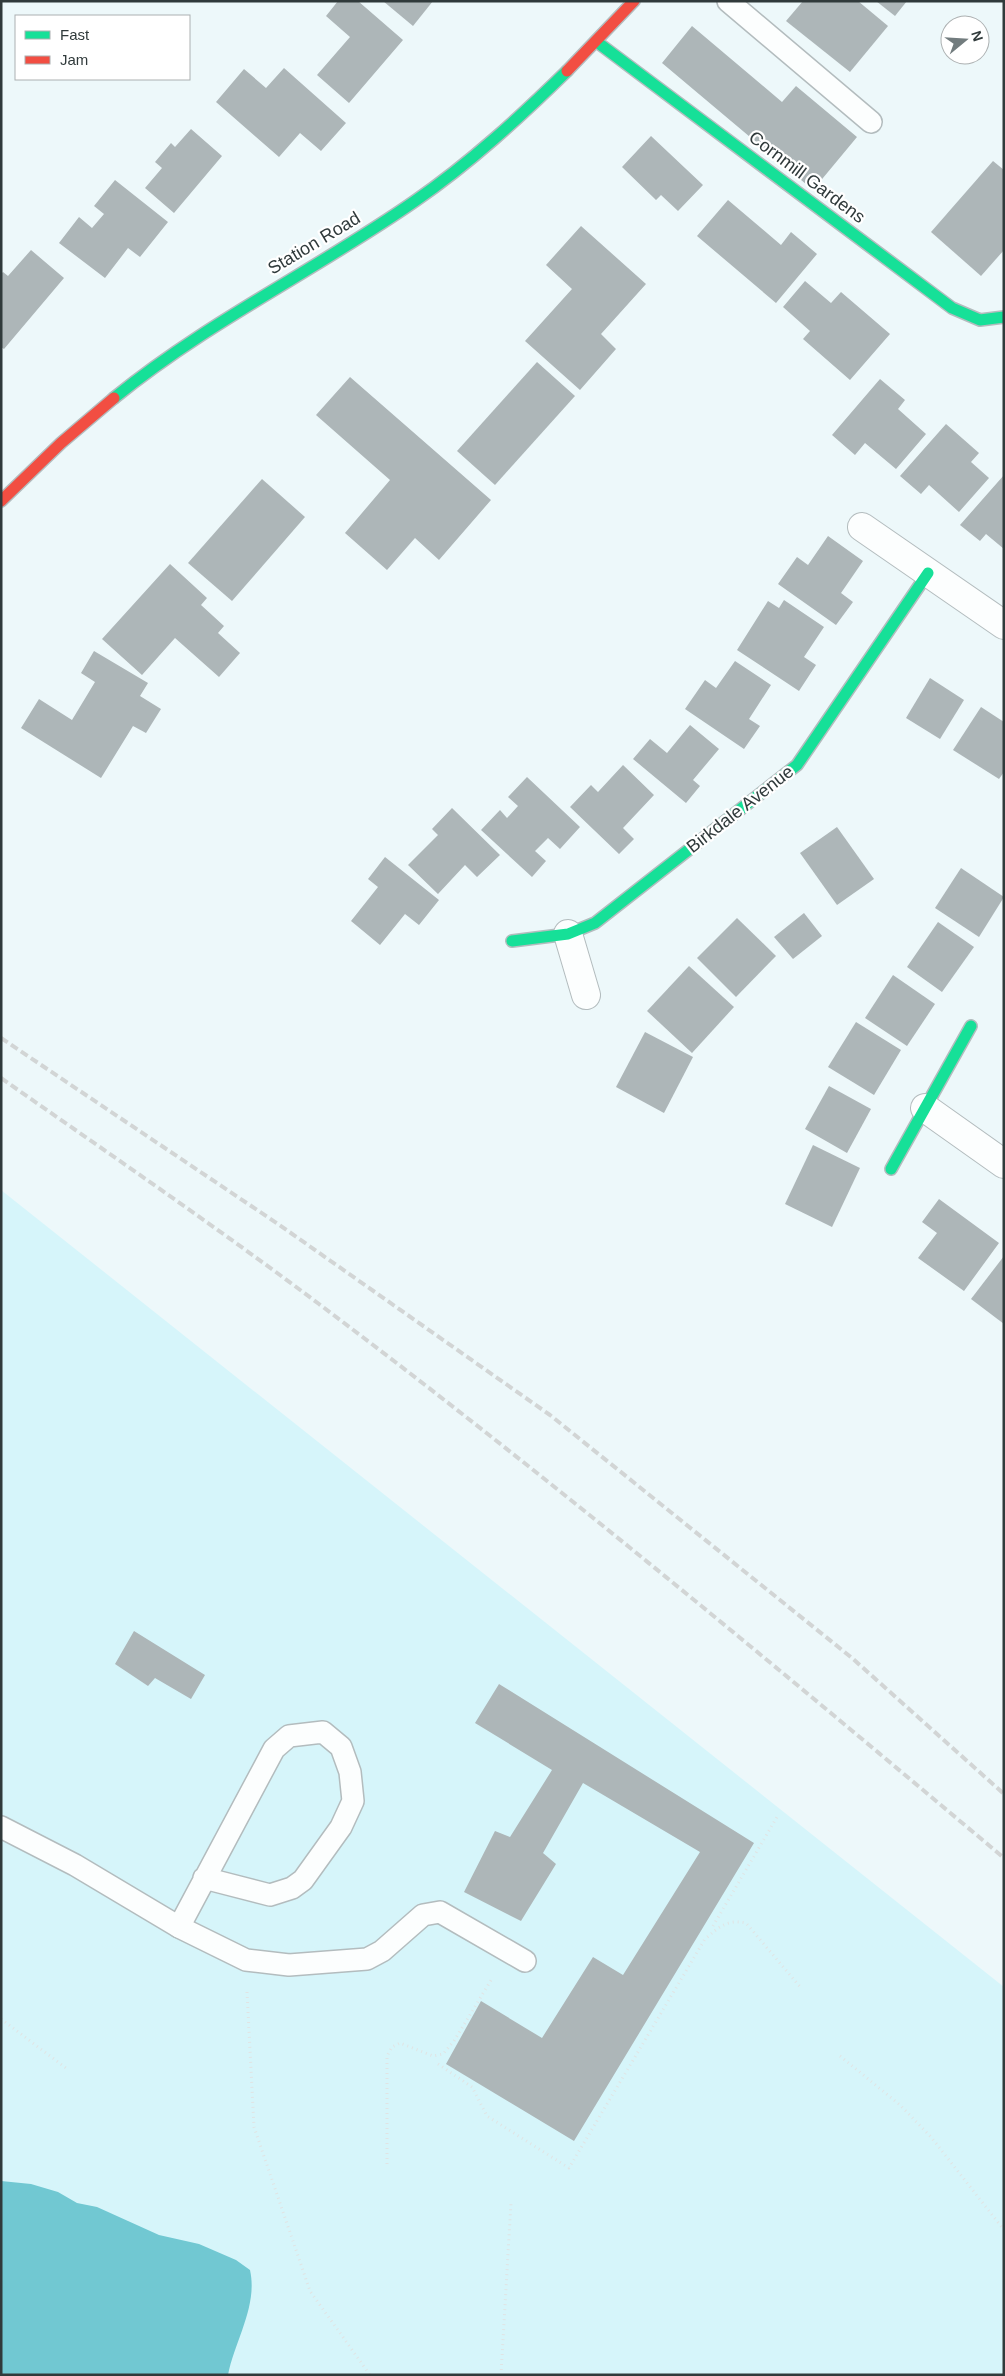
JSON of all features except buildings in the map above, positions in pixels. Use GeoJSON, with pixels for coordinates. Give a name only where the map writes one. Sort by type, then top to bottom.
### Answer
{"type":"FeatureCollection","features":[{"type":"Feature","properties":{"kind":"street","name":"Station Road"},"geometry":{"type":"LineString","coordinates":[[1,501],[76,431],[170,355],[373,228],[447,178],[514,122],[596,42],[634,1]]}},
{"type":"Feature","properties":{"kind":"street","name":"Cornmill Gardens"},"geometry":{"type":"LineString","coordinates":[[596,42],[952,308],[980,320],[1004,318]]}},
{"type":"Feature","properties":{"kind":"street"},"geometry":{"type":"LineString","coordinates":[[862,527],[1004,625]]}},
{"type":"Feature","properties":{"kind":"street","name":"Birkdale Avenue"},"geometry":{"type":"LineString","coordinates":[[512,941],[568,934],[595,922],[797,766],[928,573]]}},
{"type":"Feature","properties":{"kind":"street"},"geometry":{"type":"LineString","coordinates":[[568,934],[586,995]]}},
{"type":"Feature","properties":{"kind":"street"},"geometry":{"type":"LineString","coordinates":[[891,1169],[971,1026]]}},
{"type":"Feature","properties":{"kind":"street"},"geometry":{"type":"LineString","coordinates":[[925,1108],[1004,1164]]}},
{"type":"Feature","properties":{"kind":"lane"},"geometry":{"type":"LineString","coordinates":[[728,1],[871,122]]}},
{"type":"Feature","properties":{"kind":"lane"},"geometry":{"type":"LineString","coordinates":[[179,1927],[204,1878],[274,1749],[289,1736],[323,1732],[341,1747],[350,1772],[353,1801],[341,1827],[302,1880],[292,1888],[270,1895],[204,1878]]}},
{"type":"Feature","properties":{"kind":"lane"},"geometry":{"type":"LineString","coordinates":[[1,1828],[75,1864],[179,1927],[246,1960],[289,1965],[367,1959],[382,1951],[423,1915],[440,1912],[524,1960]]}},
{"type":"Feature","properties":{"kind":"path"},"geometry":{"type":"LineString","coordinates":[[713,1926],[777,1817]]}},
{"type":"Feature","properties":{"kind":"path"},"geometry":{"type":"LineString","coordinates":[[438,2064],[472,2087],[487,2116],[569,2168],[705,1939],[719,1927],[734,1920],[746,1923],[801,1988]]}},
{"type":"Feature","properties":{"kind":"path"},"geometry":{"type":"LineString","coordinates":[[246,1960],[254,2127],[310,2290],[370,2375]]}},
{"type":"Feature","properties":{"kind":"path"},"geometry":{"type":"LineString","coordinates":[[387,2164],[387,2056],[392,2047],[400,2043],[434,2056],[443,2054],[454,2040],[494,1974]]}},
{"type":"Feature","properties":{"kind":"path"},"geometry":{"type":"LineString","coordinates":[[1,2019],[66,2068]]}},
{"type":"Feature","properties":{"kind":"path"},"geometry":{"type":"LineString","coordinates":[[840,2056],[900,2105],[931,2137],[1004,2230]]}},
{"type":"Feature","properties":{"kind":"path"},"geometry":{"type":"LineString","coordinates":[[500,2375],[510,2202]]}},
{"type":"Feature","properties":{"kind":"shaded area"},"geometry":{"type":"Polygon","coordinates":[[[1,1190],[1004,1987],[1004,2375],[1,2375],[1,1190]]]}},
{"type":"Feature","properties":{"kind":"water"},"geometry":{"type":"Polygon","coordinates":[[[1,2181],[31,2184],[58,2192],[77,2203],[97,2207],[159,2235],[199,2244],[236,2260],[250,2270],[252,2283],[251,2297],[245,2323],[228,2375],[1,2375],[1,2181]]]}},
{"type":"Feature","properties":{"kind":"railway"},"geometry":{"type":"LineString","coordinates":[[1,1038],[278,1224],[550,1415],[852,1658],[1004,1794]]}},
{"type":"Feature","properties":{"kind":"railway"},"geometry":{"type":"LineString","coordinates":[[1,1078],[240,1246],[319,1304],[493,1438],[665,1576],[1004,1858]]}},
{"type":"Feature","properties":{"kind":"traffic: fast"},"geometry":{"type":"LineString","coordinates":[[597,42],[952,308],[980,320],[1004,317]]}},
{"type":"Feature","properties":{"kind":"traffic: fast"},"geometry":{"type":"LineString","coordinates":[[114,398],[186,345],[224,320],[415,201],[494,139],[567,71]]}},
{"type":"Feature","properties":{"kind":"traffic: fast"},"geometry":{"type":"LineString","coordinates":[[512,941],[568,934],[595,923],[797,765],[928,573]]}},
{"type":"Feature","properties":{"kind":"traffic: fast"},"geometry":{"type":"LineString","coordinates":[[891,1169],[971,1026]]}},
{"type":"Feature","properties":{"kind":"traffic: jam"},"geometry":{"type":"LineString","coordinates":[[567,71],[634,1]]}},
{"type":"Feature","properties":{"kind":"traffic: jam"},"geometry":{"type":"LineString","coordinates":[[1,501],[61,443],[114,398]]}}]}
